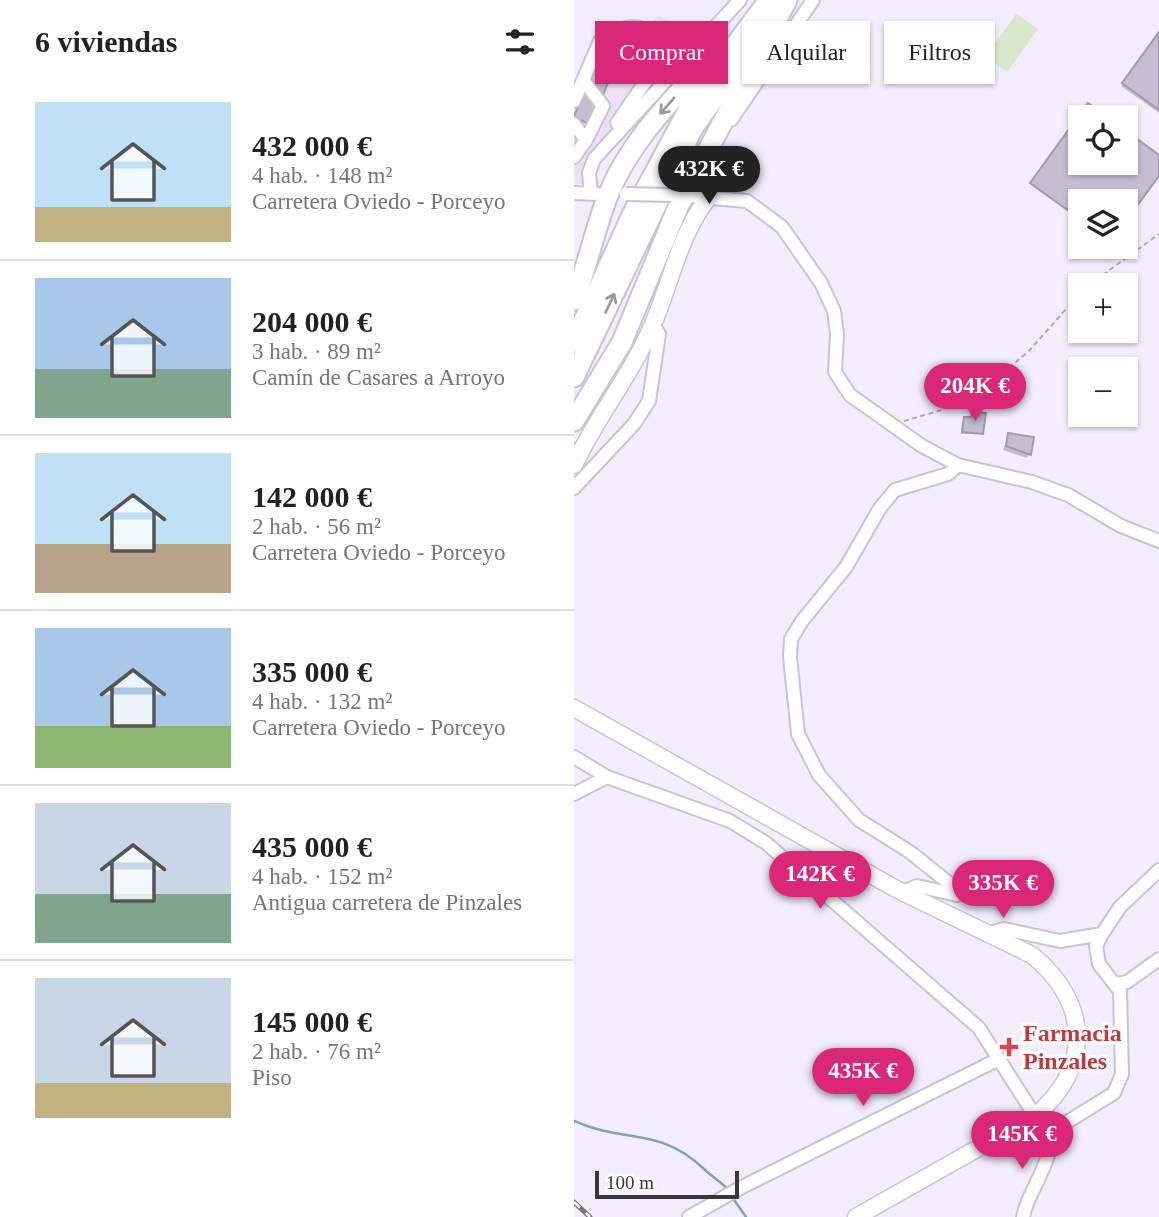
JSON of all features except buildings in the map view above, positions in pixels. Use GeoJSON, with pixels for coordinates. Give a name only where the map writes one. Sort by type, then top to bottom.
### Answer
{"type":"FeatureCollection","features":[{"type":"Feature","properties":{"kind":"highway"},"geometry":{"type":"LineString","coordinates":[[574,300],[608,194],[642,135],[761,0]]}},
{"type":"Feature","properties":{"kind":"highway"},"geometry":{"type":"LineString","coordinates":[[574,342],[632,215],[686,114],[769,0]]}},
{"type":"Feature","properties":{"kind":"highway"},"geometry":{"type":"LineString","coordinates":[[574,421],[622,342],[678,195],[715,134],[786,0]]}},
{"type":"Feature","properties":{"kind":"highway"},"geometry":{"type":"LineString","coordinates":[[574,377],[693,128],[786,0]]}},
{"type":"Feature","properties":{"kind":"main road"},"geometry":{"type":"LineString","coordinates":[[678,195],[691,213],[691,226]]}},
{"type":"Feature","properties":{"kind":"main road"},"geometry":{"type":"LineString","coordinates":[[574,465],[653,325],[691,226],[710,196]]}},
{"type":"Feature","properties":{"kind":"main road"},"geometry":{"type":"LineString","coordinates":[[574,708],[903,892],[1032,955],[1048,969],[1068,996],[1075,1015],[1077,1033],[1073,1067],[1051,1102],[1035,1116],[856,1217]]}},
{"type":"Feature","properties":{"kind":"street"},"geometry":{"type":"LineString","coordinates":[[608,194],[589,173],[594,159],[615,133],[740,0]]}},
{"type":"Feature","properties":{"kind":"street"},"geometry":{"type":"LineString","coordinates":[[715,134],[736,116],[813,0]]}},
{"type":"Feature","properties":{"kind":"street"},"geometry":{"type":"LineString","coordinates":[[574,101],[600,41],[617,31],[636,26],[646,28],[657,39],[667,57],[628,104],[615,133]]}},
{"type":"Feature","properties":{"kind":"street"},"geometry":{"type":"LineString","coordinates":[[574,157],[603,106],[583,80]]}},
{"type":"Feature","properties":{"kind":"street"},"geometry":{"type":"LineString","coordinates":[[574,124],[586,140]]}},
{"type":"Feature","properties":{"kind":"street"},"geometry":{"type":"LineString","coordinates":[[574,193],[710,196],[747,201],[782,227],[821,283],[834,311],[837,334],[835,372],[842,386],[897,427],[958,465],[1032,482],[1068,495],[1121,526],[1159,541]]}},
{"type":"Feature","properties":{"kind":"street"},"geometry":{"type":"LineString","coordinates":[[574,488],[634,424],[649,401],[654,383],[659,334],[653,325]]}},
{"type":"Feature","properties":{"kind":"street"},"geometry":{"type":"LineString","coordinates":[[903,892],[917,886],[957,895],[956,888],[911,852],[859,820],[819,775],[798,734],[790,657],[791,639],[815,602],[846,567],[880,508],[895,490],[948,474],[958,465]]}},
{"type":"Feature","properties":{"kind":"street"},"geometry":{"type":"LineString","coordinates":[[574,757],[607,776],[747,829],[859,922],[979,1028],[1035,1116],[1045,1122],[1051,1132],[1048,1155],[1023,1217]]}},
{"type":"Feature","properties":{"kind":"street"},"geometry":{"type":"LineString","coordinates":[[574,793],[607,776]]}},
{"type":"Feature","properties":{"kind":"street"},"geometry":{"type":"LineString","coordinates":[[1051,1132],[1114,1093],[1122,1074],[1120,991],[1098,964],[1096,946],[1120,907],[1159,870]]}},
{"type":"Feature","properties":{"kind":"street"},"geometry":{"type":"LineString","coordinates":[[989,933],[1004,929],[1060,941],[1102,934]]}},
{"type":"Feature","properties":{"kind":"street"},"geometry":{"type":"LineString","coordinates":[[1116,984],[1127,982],[1159,959]]}},
{"type":"Feature","properties":{"kind":"street"},"geometry":{"type":"LineString","coordinates":[[689,1217],[742,1187],[999,1059]]}},
{"type":"Feature","properties":{"kind":"path"},"geometry":{"type":"LineString","coordinates":[[1105,273],[1159,234]]}},
{"type":"Feature","properties":{"kind":"path"},"geometry":{"type":"LineString","coordinates":[[897,427],[908,419],[942,410],[993,383],[1028,351],[1068,306]]}},
{"type":"Feature","properties":{"kind":"shaded area"},"geometry":{"type":"Polygon","coordinates":[[[658,15],[671,21],[653,21],[658,15]]]}},
{"type":"Feature","properties":{"kind":"shaded area"},"geometry":{"type":"Polygon","coordinates":[[[595,42],[595,84],[654,84],[592,155],[581,185],[574,183],[574,92],[595,42]]]}},
{"type":"Feature","properties":{"kind":"green space"},"geometry":{"type":"Polygon","coordinates":[[[1016,14],[1038,29],[1007,72],[995,63],[995,44],[1016,14]]]}},
{"type":"Feature","properties":{"kind":"waterway"},"geometry":{"type":"LineString","coordinates":[[574,1121],[592,1128],[657,1141],[672,1147],[688,1156],[729,1191]]}},
{"type":"Feature","properties":{"kind":"waterway"},"geometry":{"type":"LineString","coordinates":[[732,1197],[746,1217]]}},
{"type":"Feature","properties":{"kind":"railway"},"geometry":{"type":"LineString","coordinates":[[574,1202],[590,1217]]}},
{"type":"Feature","properties":{"kind":"place","name":"Farmacia Pinzales"},"geometry":{"type":"Point","coordinates":[1009,1047]}}]}
